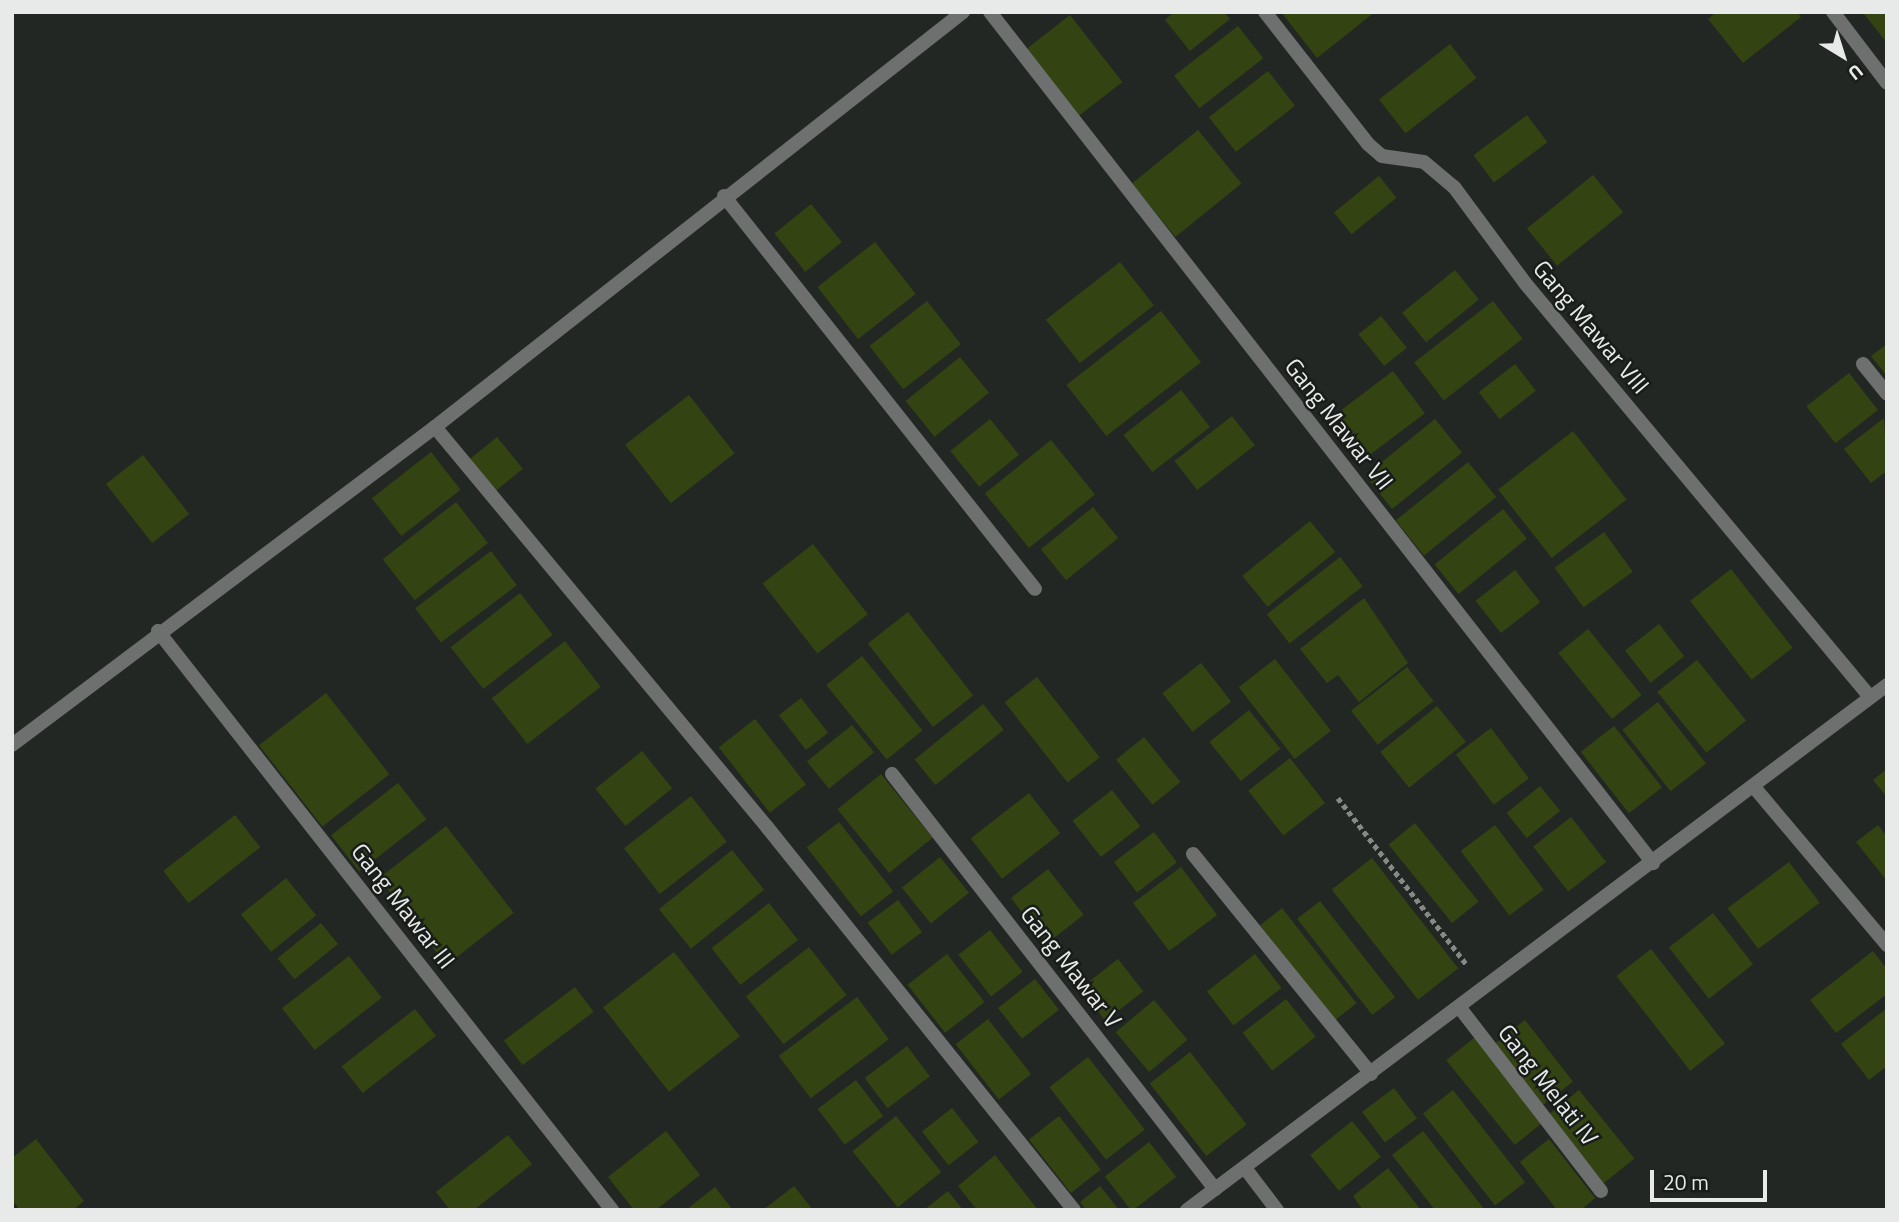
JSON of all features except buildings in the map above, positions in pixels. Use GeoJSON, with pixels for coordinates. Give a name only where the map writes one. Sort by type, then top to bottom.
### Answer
{"type":"FeatureCollection","features":[{"type":"Feature","properties":{"kind":"street"},"geometry":{"type":"LineString","coordinates":[[12,745],[158,631],[435,427],[724,196],[963,12]]}},
{"type":"Feature","properties":{"kind":"street","name":"Gang Mawar VII"},"geometry":{"type":"LineString","coordinates":[[990,12],[1653,863]]}},
{"type":"Feature","properties":{"kind":"street","name":"Gang Mawar VIII"},"geometry":{"type":"LineString","coordinates":[[1265,12],[1368,144],[1382,156],[1424,162],[1454,187],[1525,283],[1870,697]]}},
{"type":"Feature","properties":{"kind":"street"},"geometry":{"type":"LineString","coordinates":[[1833,12],[1887,83]]}},
{"type":"Feature","properties":{"kind":"street"},"geometry":{"type":"LineString","coordinates":[[724,196],[1035,589]]}},
{"type":"Feature","properties":{"kind":"street"},"geometry":{"type":"LineString","coordinates":[[1863,364],[1887,394]]}},
{"type":"Feature","properties":{"kind":"street"},"geometry":{"type":"LineString","coordinates":[[435,427],[767,827],[1074,1210]]}},
{"type":"Feature","properties":{"kind":"street","name":"Gang Mawar III"},"geometry":{"type":"LineString","coordinates":[[158,631],[612,1210]]}},
{"type":"Feature","properties":{"kind":"street"},"geometry":{"type":"LineString","coordinates":[[1187,1210],[1460,1008],[1887,685]]}},
{"type":"Feature","properties":{"kind":"street","name":"Gang Mawar V"},"geometry":{"type":"LineString","coordinates":[[892,774],[1215,1189]]}},
{"type":"Feature","properties":{"kind":"street"},"geometry":{"type":"LineString","coordinates":[[1754,787],[1887,945]]}},
{"type":"Feature","properties":{"kind":"street"},"geometry":{"type":"LineString","coordinates":[[1193,854],[1371,1074]]}},
{"type":"Feature","properties":{"kind":"street","name":"Gang Melati IV"},"geometry":{"type":"LineString","coordinates":[[1460,1008],[1601,1191]]}},
{"type":"Feature","properties":{"kind":"street"},"geometry":{"type":"LineString","coordinates":[[1245,1168],[1277,1210]]}},
{"type":"Feature","properties":{"kind":"path"},"geometry":{"type":"LineString","coordinates":[[1338,798],[1485,989]]}}]}
